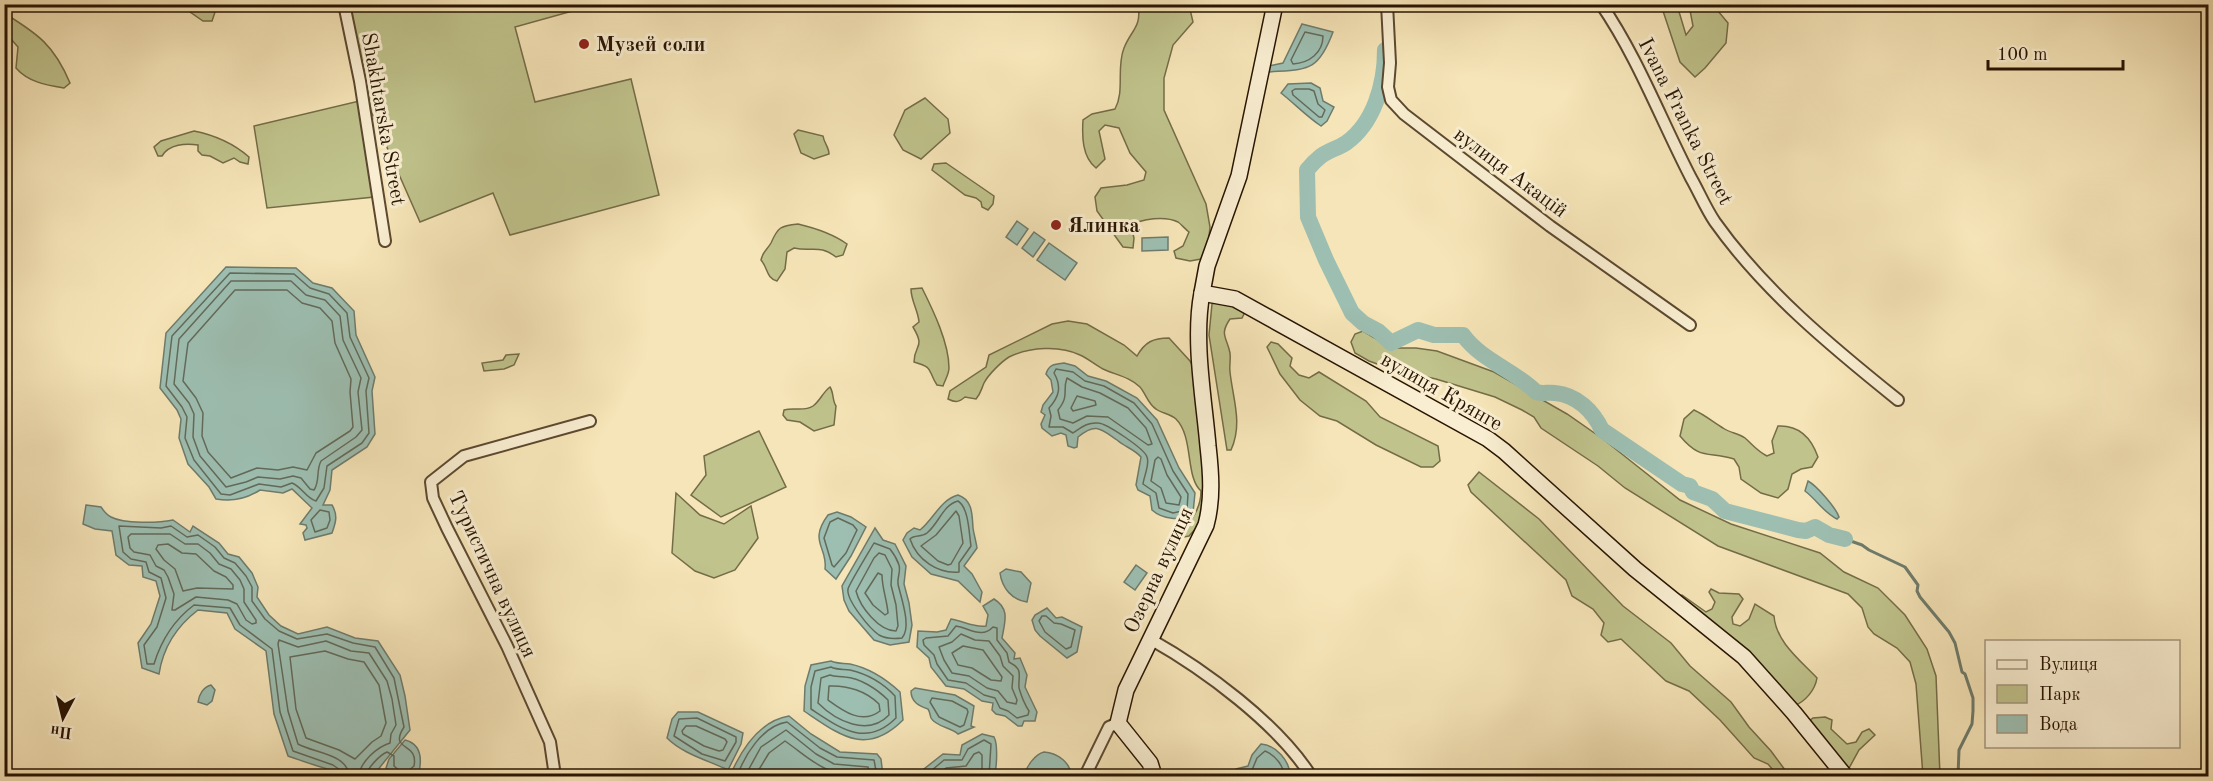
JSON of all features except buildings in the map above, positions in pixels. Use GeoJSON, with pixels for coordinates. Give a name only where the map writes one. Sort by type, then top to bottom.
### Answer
{"type":"FeatureCollection","features":[{"type":"Feature","properties":{"kind":"street","name":"Shakhtarska Street"},"geometry":{"type":"LineString","coordinates":[[344,4],[360,81],[385,241]]}},
{"type":"Feature","properties":{"kind":"street"},"geometry":{"type":"LineString","coordinates":[[1202,293],[1207,266],[1239,177],[1275,4]]}},
{"type":"Feature","properties":{"kind":"street","name":"вулиця Акацій"},"geometry":{"type":"LineString","coordinates":[[1387,4],[1390,63],[1388,87],[1391,100],[1404,114],[1550,226],[1690,325]]}},
{"type":"Feature","properties":{"kind":"street","name":"Ivana Franka Street"},"geometry":{"type":"LineString","coordinates":[[1601,4],[1634,57],[1672,143],[1714,221],[1763,279],[1835,350],[1898,400]]}},
{"type":"Feature","properties":{"kind":"street","name":"Озерна вулиця"},"geometry":{"type":"LineString","coordinates":[[1118,723],[1126,690],[1206,525],[1210,509],[1210,473],[1200,348],[1202,293]]}},
{"type":"Feature","properties":{"kind":"street","name":"вулиця Крянге"},"geometry":{"type":"LineString","coordinates":[[1202,293],[1235,299],[1488,439],[1504,451],[1635,569],[1743,657],[1794,713],[1845,777]]}},
{"type":"Feature","properties":{"kind":"street","name":"Туристична вулиця"},"geometry":{"type":"LineString","coordinates":[[555,777],[550,742],[507,646],[433,498],[431,482],[464,456],[590,421]]}},
{"type":"Feature","properties":{"kind":"street"},"geometry":{"type":"LineString","coordinates":[[1150,639],[1192,665],[1243,703],[1297,755],[1311,777]]}},
{"type":"Feature","properties":{"kind":"street"},"geometry":{"type":"LineString","coordinates":[[1085,777],[1109,727],[1118,723],[1150,763],[1154,777]]}},
{"type":"Feature","properties":{"kind":"green space"},"geometry":{"type":"Polygon","coordinates":[[[180,5],[212,5],[215,12],[212,21],[203,21],[180,5]]]}},
{"type":"Feature","properties":{"kind":"green space"},"geometry":{"type":"Polygon","coordinates":[[[347,5],[594,5],[515,27],[535,102],[631,79],[659,195],[510,235],[493,193],[420,222],[370,109],[361,112],[374,197],[267,208],[254,126],[368,99],[359,46],[347,5]]]}},
{"type":"Feature","properties":{"kind":"green space"},"geometry":{"type":"Polygon","coordinates":[[[1138,5],[1189,5],[1193,22],[1173,45],[1164,78],[1164,110],[1206,204],[1210,227],[1208,245],[1201,259],[1190,261],[1176,258],[1174,251],[1183,246],[1189,232],[1178,222],[1160,219],[1135,223],[1131,226],[1134,238],[1133,248],[1123,247],[1097,211],[1095,197],[1101,188],[1127,185],[1144,180],[1146,172],[1130,153],[1119,128],[1105,125],[1099,131],[1105,159],[1096,168],[1085,152],[1083,133],[1083,120],[1092,114],[1115,109],[1120,95],[1122,56],[1137,24],[1138,5]]]}},
{"type":"Feature","properties":{"kind":"green space"},"geometry":{"type":"Polygon","coordinates":[[[1661,5],[1677,5],[1686,35],[1693,26],[1689,5],[1713,5],[1728,23],[1726,43],[1695,77],[1680,62],[1661,5]]]}},
{"type":"Feature","properties":{"kind":"green space"},"geometry":{"type":"Polygon","coordinates":[[[4,13],[44,42],[58,59],[70,83],[64,88],[44,84],[26,77],[16,68],[18,47],[5,36],[4,13]]]}},
{"type":"Feature","properties":{"kind":"green space"},"geometry":{"type":"Polygon","coordinates":[[[925,98],[948,119],[950,133],[921,159],[903,150],[894,135],[905,110],[925,98]]]}},
{"type":"Feature","properties":{"kind":"green space"},"geometry":{"type":"Polygon","coordinates":[[[798,130],[823,136],[829,154],[814,159],[801,153],[794,134],[798,130]]]}},
{"type":"Feature","properties":{"kind":"green space"},"geometry":{"type":"Polygon","coordinates":[[[194,131],[216,137],[230,144],[249,157],[248,164],[234,158],[223,163],[210,156],[202,155],[198,151],[198,145],[193,144],[173,147],[162,156],[158,156],[154,147],[161,141],[194,131]]]}},
{"type":"Feature","properties":{"kind":"green space"},"geometry":{"type":"Polygon","coordinates":[[[946,163],[994,196],[993,204],[988,210],[982,207],[981,202],[976,198],[965,195],[932,170],[934,164],[946,163]]]}},
{"type":"Feature","properties":{"kind":"green space"},"geometry":{"type":"Polygon","coordinates":[[[798,224],[824,232],[847,244],[843,255],[836,257],[820,249],[794,248],[787,252],[785,269],[777,281],[773,280],[761,260],[763,255],[780,228],[798,224]]]}},
{"type":"Feature","properties":{"kind":"green space"},"geometry":{"type":"Polygon","coordinates":[[[922,288],[946,348],[949,370],[943,386],[937,385],[928,368],[914,362],[919,339],[913,327],[919,322],[911,289],[922,288]]]}},
{"type":"Feature","properties":{"kind":"green space"},"geometry":{"type":"Polygon","coordinates":[[[1221,300],[1240,307],[1244,314],[1242,318],[1230,319],[1224,333],[1230,353],[1237,421],[1235,440],[1231,450],[1227,450],[1209,335],[1212,304],[1221,300]]]}},
{"type":"Feature","properties":{"kind":"green space"},"geometry":{"type":"Polygon","coordinates":[[[1068,321],[1087,324],[1124,345],[1137,356],[1150,342],[1169,338],[1190,361],[1196,373],[1208,492],[1199,525],[1189,536],[1184,537],[1181,533],[1195,514],[1201,491],[1193,476],[1182,427],[1176,419],[1153,407],[1140,387],[1132,381],[1103,369],[1072,352],[1044,348],[1017,354],[1002,362],[986,380],[976,399],[965,397],[955,401],[948,399],[950,391],[986,367],[989,355],[1052,324],[1068,321]]]}},
{"type":"Feature","properties":{"kind":"green space"},"geometry":{"type":"Polygon","coordinates":[[[1363,331],[1398,348],[1437,351],[1494,372],[1567,414],[1603,439],[1680,500],[1731,524],[1820,553],[1844,572],[1878,588],[1905,615],[1927,649],[1936,676],[1940,776],[1923,776],[1916,684],[1910,662],[1897,648],[1874,634],[1868,627],[1862,608],[1848,594],[1718,546],[1625,488],[1598,466],[1541,428],[1534,417],[1522,410],[1495,397],[1369,361],[1355,353],[1351,342],[1355,334],[1363,331]]]}},
{"type":"Feature","properties":{"kind":"green space"},"geometry":{"type":"Polygon","coordinates":[[[1271,342],[1278,344],[1292,358],[1290,366],[1299,375],[1309,378],[1319,372],[1366,401],[1380,417],[1438,446],[1440,461],[1433,467],[1421,467],[1376,445],[1337,421],[1320,416],[1300,400],[1280,374],[1267,347],[1271,342]]]}},
{"type":"Feature","properties":{"kind":"green space"},"geometry":{"type":"Polygon","coordinates":[[[519,354],[514,365],[504,369],[484,371],[482,363],[503,360],[506,355],[519,354]]]}},
{"type":"Feature","properties":{"kind":"green space"},"geometry":{"type":"Polygon","coordinates":[[[830,387],[836,406],[834,425],[814,431],[800,422],[787,420],[783,415],[784,410],[806,409],[813,406],[830,387]]]}},
{"type":"Feature","properties":{"kind":"green space"},"geometry":{"type":"Polygon","coordinates":[[[1694,410],[1726,430],[1745,438],[1767,456],[1774,453],[1772,441],[1778,426],[1798,430],[1808,438],[1818,457],[1812,467],[1792,474],[1788,489],[1778,498],[1761,493],[1741,479],[1739,467],[1734,459],[1699,452],[1680,436],[1684,419],[1694,410]]]}},
{"type":"Feature","properties":{"kind":"green space"},"geometry":{"type":"Polygon","coordinates":[[[759,431],[786,487],[721,517],[691,495],[706,475],[704,456],[759,431]]]}},
{"type":"Feature","properties":{"kind":"green space"},"geometry":{"type":"Polygon","coordinates":[[[1479,472],[1539,519],[1623,606],[1671,643],[1690,666],[1731,702],[1788,774],[1794,776],[1778,776],[1768,764],[1754,758],[1720,720],[1689,691],[1666,681],[1621,639],[1608,642],[1601,635],[1604,623],[1593,609],[1572,596],[1566,580],[1471,492],[1468,485],[1479,472]]]}},
{"type":"Feature","properties":{"kind":"green space"},"geometry":{"type":"Polygon","coordinates":[[[676,493],[700,515],[724,524],[751,506],[758,538],[735,570],[714,578],[695,571],[672,553],[676,493]]]}},
{"type":"Feature","properties":{"kind":"green space"},"geometry":{"type":"Polygon","coordinates":[[[1711,589],[1719,593],[1739,594],[1743,599],[1732,617],[1733,624],[1740,626],[1749,619],[1755,604],[1774,616],[1784,642],[1817,678],[1812,691],[1806,698],[1794,706],[1676,597],[1682,595],[1706,612],[1712,609],[1715,602],[1709,592],[1711,589]]]}},
{"type":"Feature","properties":{"kind":"green space"},"geometry":{"type":"Polygon","coordinates":[[[1825,717],[1832,720],[1831,729],[1847,744],[1856,742],[1862,732],[1869,729],[1875,735],[1859,750],[1848,770],[1808,722],[1813,718],[1825,717]]]}},
{"type":"Feature","properties":{"kind":"water"},"geometry":{"type":"Polygon","coordinates":[[[1302,24],[1333,32],[1322,55],[1310,66],[1302,69],[1269,72],[1269,66],[1283,63],[1302,24]]]}},
{"type":"Feature","properties":{"kind":"water"},"geometry":{"type":"Polygon","coordinates":[[[1311,83],[1320,88],[1323,101],[1334,107],[1327,121],[1321,126],[1281,93],[1288,84],[1311,83]]]}},
{"type":"Feature","properties":{"kind":"water"},"geometry":{"type":"Polygon","coordinates":[[[1017,221],[1028,229],[1017,245],[1006,237],[1017,221]]]}},
{"type":"Feature","properties":{"kind":"water"},"geometry":{"type":"Polygon","coordinates":[[[1034,232],[1045,240],[1033,257],[1022,248],[1034,232]]]}},
{"type":"Feature","properties":{"kind":"water"},"geometry":{"type":"Polygon","coordinates":[[[1168,237],[1168,250],[1142,251],[1142,238],[1168,237]]]}},
{"type":"Feature","properties":{"kind":"water"},"geometry":{"type":"Polygon","coordinates":[[[1049,243],[1077,263],[1065,280],[1037,260],[1049,243]]]}},
{"type":"Feature","properties":{"kind":"water"},"geometry":{"type":"Polygon","coordinates":[[[226,267],[296,268],[313,283],[332,288],[354,311],[356,335],[375,377],[372,391],[375,434],[367,447],[332,470],[330,490],[323,505],[332,505],[336,515],[332,533],[305,540],[303,533],[307,528],[306,525],[300,524],[312,508],[292,489],[283,493],[260,490],[239,499],[216,499],[209,487],[188,464],[179,438],[181,419],[160,388],[166,333],[226,267]]]}},
{"type":"Feature","properties":{"kind":"water"},"geometry":{"type":"Polygon","coordinates":[[[1064,363],[1075,366],[1088,376],[1106,381],[1137,398],[1157,420],[1179,468],[1195,493],[1193,513],[1183,518],[1172,518],[1161,516],[1152,510],[1150,496],[1138,490],[1136,485],[1141,457],[1102,430],[1094,428],[1084,432],[1078,437],[1077,447],[1074,448],[1068,446],[1066,435],[1061,433],[1052,436],[1042,428],[1041,424],[1045,415],[1041,412],[1043,405],[1053,392],[1047,371],[1055,364],[1064,363]]]}},
{"type":"Feature","properties":{"kind":"water"},"geometry":{"type":"Polygon","coordinates":[[[1808,481],[1830,503],[1839,517],[1837,519],[1805,491],[1808,481]]]}},
{"type":"Feature","properties":{"kind":"water"},"geometry":{"type":"Polygon","coordinates":[[[958,495],[967,500],[972,513],[977,548],[964,566],[972,574],[982,592],[980,602],[958,581],[931,574],[912,557],[903,540],[914,528],[920,530],[925,526],[946,501],[958,495]]]}},
{"type":"Feature","properties":{"kind":"water"},"geometry":{"type":"Polygon","coordinates":[[[86,505],[101,507],[110,516],[124,521],[173,520],[190,532],[193,526],[219,543],[228,554],[239,557],[252,573],[258,587],[257,597],[269,615],[281,626],[298,634],[327,627],[355,638],[378,641],[400,675],[410,730],[376,772],[367,774],[344,773],[288,756],[274,714],[266,651],[235,629],[227,613],[198,610],[172,638],[159,674],[142,668],[138,643],[151,624],[160,596],[156,581],[143,577],[142,566],[129,565],[116,555],[112,531],[95,529],[83,524],[86,505]]]}},
{"type":"Feature","properties":{"kind":"water"},"geometry":{"type":"Polygon","coordinates":[[[837,512],[851,517],[866,527],[836,579],[825,569],[819,538],[822,524],[828,515],[837,512]]]}},
{"type":"Feature","properties":{"kind":"water"},"geometry":{"type":"Polygon","coordinates":[[[875,528],[883,540],[895,544],[906,566],[904,584],[912,625],[909,642],[890,645],[874,640],[849,611],[844,600],[842,586],[875,528]]]}},
{"type":"Feature","properties":{"kind":"water"},"geometry":{"type":"Polygon","coordinates":[[[1136,565],[1147,573],[1135,590],[1124,582],[1136,565]]]}},
{"type":"Feature","properties":{"kind":"water"},"geometry":{"type":"Polygon","coordinates":[[[1006,569],[1021,572],[1031,583],[1027,602],[1012,596],[1005,588],[1000,573],[1006,569]]]}},
{"type":"Feature","properties":{"kind":"water"},"geometry":{"type":"Polygon","coordinates":[[[994,599],[1004,611],[1002,638],[1015,653],[1014,659],[1020,658],[1027,675],[1025,687],[1037,712],[1035,721],[1024,721],[1022,726],[1018,726],[1005,716],[996,714],[992,710],[993,703],[982,701],[964,689],[946,686],[931,667],[929,658],[917,647],[918,631],[946,630],[951,619],[986,626],[988,615],[983,606],[994,599]]]}},
{"type":"Feature","properties":{"kind":"water"},"geometry":{"type":"Polygon","coordinates":[[[1047,608],[1056,618],[1062,617],[1082,627],[1077,652],[1067,658],[1035,630],[1032,620],[1035,615],[1047,608]]]}},
{"type":"Feature","properties":{"kind":"water"},"geometry":{"type":"Polygon","coordinates":[[[831,661],[864,668],[895,687],[900,692],[903,720],[877,738],[865,740],[841,734],[804,711],[805,686],[811,665],[831,661]]]}},
{"type":"Feature","properties":{"kind":"water"},"geometry":{"type":"Polygon","coordinates":[[[211,685],[215,690],[212,701],[207,705],[198,702],[202,692],[211,685]]]}},
{"type":"Feature","properties":{"kind":"water"},"geometry":{"type":"Polygon","coordinates":[[[915,688],[955,695],[974,706],[971,726],[974,727],[958,734],[936,723],[931,718],[928,709],[914,701],[911,691],[915,688]]]}},
{"type":"Feature","properties":{"kind":"water"},"geometry":{"type":"Polygon","coordinates":[[[678,712],[698,712],[743,733],[741,744],[728,770],[688,753],[667,738],[672,719],[678,712]]]}},
{"type":"Feature","properties":{"kind":"water"},"geometry":{"type":"Polygon","coordinates":[[[789,716],[811,734],[840,752],[877,754],[881,759],[883,776],[730,776],[752,738],[769,724],[789,716]]]}},
{"type":"Feature","properties":{"kind":"water"},"geometry":{"type":"Polygon","coordinates":[[[982,734],[994,737],[995,740],[997,756],[994,776],[915,776],[943,754],[960,755],[962,745],[982,734]]]}},
{"type":"Feature","properties":{"kind":"water"},"geometry":{"type":"Polygon","coordinates":[[[405,740],[414,745],[419,752],[419,772],[402,774],[394,773],[386,768],[389,759],[405,740]]]}},
{"type":"Feature","properties":{"kind":"water"},"geometry":{"type":"Polygon","coordinates":[[[1261,744],[1272,747],[1281,755],[1288,765],[1290,776],[1229,776],[1236,769],[1248,766],[1252,755],[1261,744]]]}},
{"type":"Feature","properties":{"kind":"water"},"geometry":{"type":"Polygon","coordinates":[[[1044,752],[1054,754],[1063,760],[1069,767],[1071,776],[1024,776],[1031,761],[1044,752]]]}},
{"type":"Feature","properties":{"kind":"waterway"},"geometry":{"type":"LineString","coordinates":[[1385,50],[1380,89],[1371,114],[1364,125],[1346,143],[1321,156],[1307,170],[1308,217],[1352,313],[1391,343],[1418,330],[1434,335],[1463,335],[1479,352],[1518,377],[1536,392],[1563,394],[1583,405],[1594,416],[1602,430],[1682,484],[1690,486],[1693,492],[1712,499],[1725,511],[1798,530],[1806,531],[1815,527],[1829,535],[1845,539]]}},
{"type":"Feature","properties":{"kind":"waterway"},"geometry":{"type":"LineString","coordinates":[[1845,539],[1905,567],[1918,585],[1917,591],[1920,597],[1949,632],[1955,643],[1962,672],[1965,674],[1973,698],[1972,724],[1959,750],[1958,776]]}},
{"type":"Feature","properties":{"kind":"place","name":"Музей соли"},"geometry":{"type":"Point","coordinates":[584,44]}},
{"type":"Feature","properties":{"kind":"place","name":"Ялинка"},"geometry":{"type":"Point","coordinates":[1056,225]}}]}
